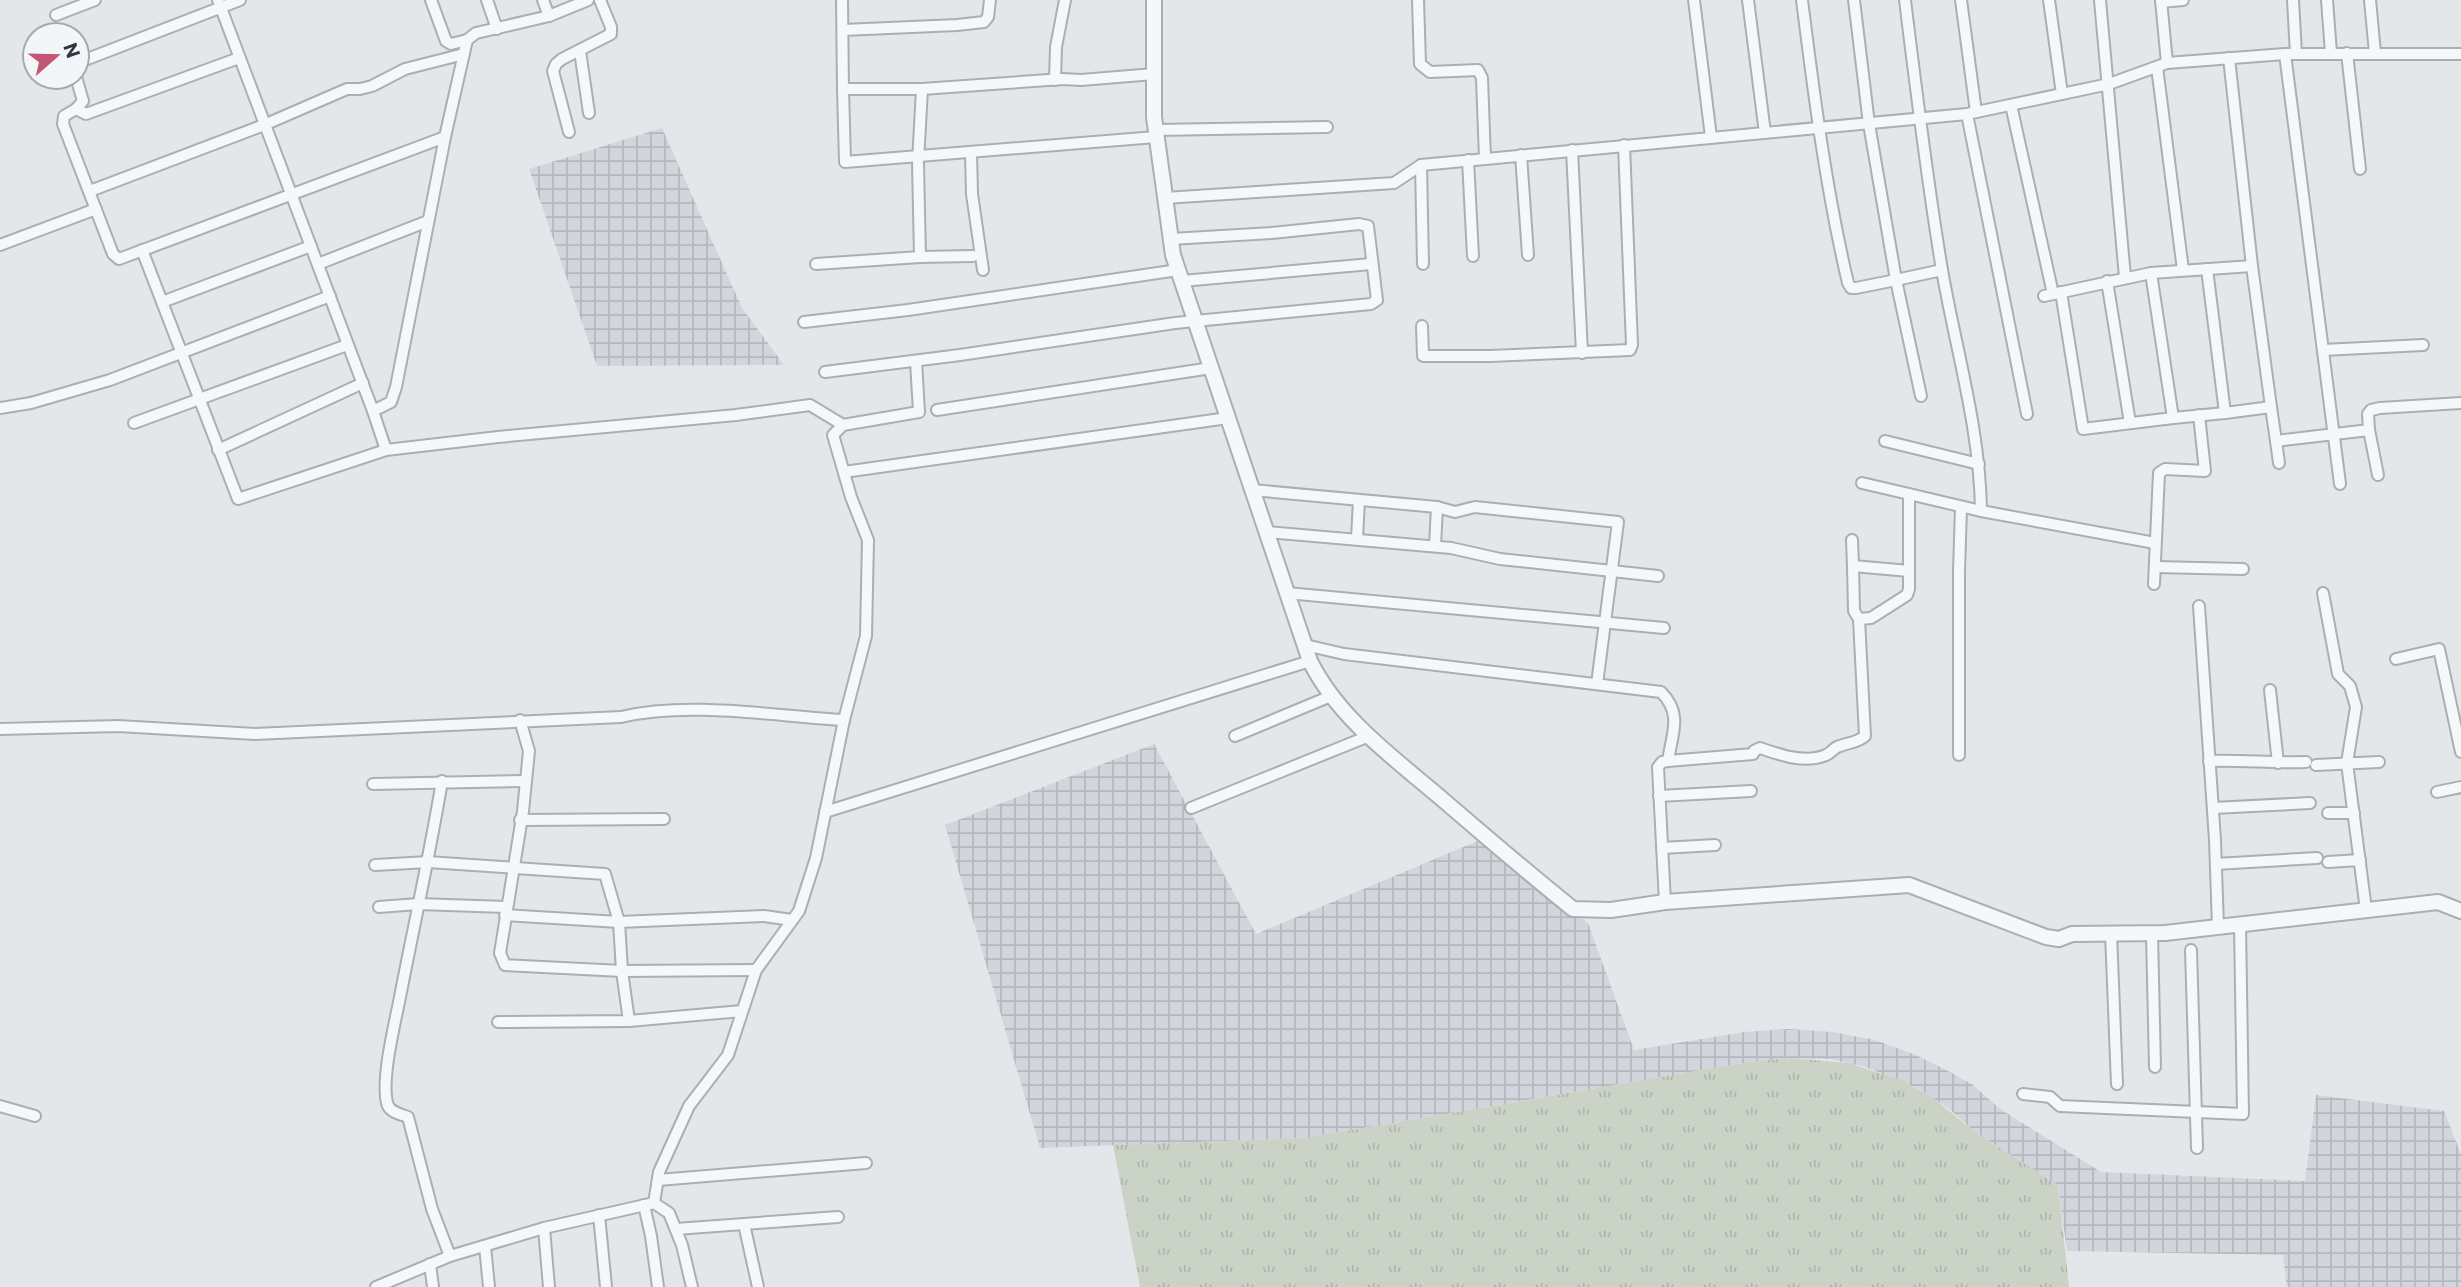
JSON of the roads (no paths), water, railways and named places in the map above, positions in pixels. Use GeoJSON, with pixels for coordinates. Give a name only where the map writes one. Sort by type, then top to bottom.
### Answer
{"type":"FeatureCollection","features":[{"type":"Feature","properties":{"kind":"street"},"geometry":{"type":"LineString","coordinates":[[56,16],[95,0]]}},
{"type":"Feature","properties":{"kind":"street"},"geometry":{"type":"LineString","coordinates":[[91,57],[219,4],[240,0]]}},
{"type":"Feature","properties":{"kind":"street"},"geometry":{"type":"LineString","coordinates":[[431,0],[446,41],[452,44],[467,40],[476,33],[549,16],[589,0]]}},
{"type":"Feature","properties":{"kind":"street"},"geometry":{"type":"LineString","coordinates":[[487,0],[498,29]]}},
{"type":"Feature","properties":{"kind":"street"},"geometry":{"type":"LineString","coordinates":[[543,0],[549,16]]}},
{"type":"Feature","properties":{"kind":"street"},"geometry":{"type":"LineString","coordinates":[[569,132],[553,71],[556,64],[608,37],[612,32],[600,0]]}},
{"type":"Feature","properties":{"kind":"street"},"geometry":{"type":"LineString","coordinates":[[842,0],[845,162],[971,153],[1156,133],[1327,127]]}},
{"type":"Feature","properties":{"kind":"street"},"geometry":{"type":"LineString","coordinates":[[843,30],[957,26],[984,22],[988,16],[990,0]]}},
{"type":"Feature","properties":{"kind":"street"},"geometry":{"type":"LineString","coordinates":[[1055,80],[1056,47],[1065,0]]}},
{"type":"Feature","properties":{"kind":"street"},"geometry":{"type":"LineString","coordinates":[[1154,0],[1156,133],[1171,239],[1180,275],[1310,661],[1331,696],[1369,736],[1573,909],[1611,910],[1665,902],[1909,885],[2046,937],[2059,939],[2072,934],[2152,933],[2438,902],[2461,911]]}},
{"type":"Feature","properties":{"kind":"street"},"geometry":{"type":"LineString","coordinates":[[1418,0],[1420,64],[1430,72],[1478,70],[1482,78],[1485,159]]}},
{"type":"Feature","properties":{"kind":"street"},"geometry":{"type":"LineString","coordinates":[[1693,0],[1711,137]]}},
{"type":"Feature","properties":{"kind":"street"},"geometry":{"type":"LineString","coordinates":[[1748,0],[1765,133]]}},
{"type":"Feature","properties":{"kind":"street"},"geometry":{"type":"LineString","coordinates":[[1802,0],[1818,128],[1848,283],[1851,288],[1856,288],[1942,270]]}},
{"type":"Feature","properties":{"kind":"street"},"geometry":{"type":"LineString","coordinates":[[1854,0],[1870,124],[1896,280],[1922,396]]}},
{"type":"Feature","properties":{"kind":"street"},"geometry":{"type":"LineString","coordinates":[[1905,0],[1942,270],[1978,444],[1981,511]]}},
{"type":"Feature","properties":{"kind":"street"},"geometry":{"type":"LineString","coordinates":[[1961,0],[1972,113],[2027,414]]}},
{"type":"Feature","properties":{"kind":"street"},"geometry":{"type":"LineString","coordinates":[[2049,0],[2062,94]]}},
{"type":"Feature","properties":{"kind":"street"},"geometry":{"type":"LineString","coordinates":[[2100,0],[2125,277]]}},
{"type":"Feature","properties":{"kind":"street"},"geometry":{"type":"LineString","coordinates":[[2183,0],[2161,1],[2162,65],[2183,270]]}},
{"type":"Feature","properties":{"kind":"street"},"geometry":{"type":"LineString","coordinates":[[2293,0],[2290,54],[2340,484]]}},
{"type":"Feature","properties":{"kind":"street"},"geometry":{"type":"LineString","coordinates":[[2327,0],[2331,53]]}},
{"type":"Feature","properties":{"kind":"street"},"geometry":{"type":"LineString","coordinates":[[2370,0],[2375,53]]}},
{"type":"Feature","properties":{"kind":"street"},"geometry":{"type":"LineString","coordinates":[[219,4],[386,450]]}},
{"type":"Feature","properties":{"kind":"street"},"geometry":{"type":"LineString","coordinates":[[373,411],[391,401],[396,387],[445,137],[467,40]]}},
{"type":"Feature","properties":{"kind":"street"},"geometry":{"type":"LineString","coordinates":[[580,51],[589,113]]}},
{"type":"Feature","properties":{"kind":"street"},"geometry":{"type":"LineString","coordinates":[[2347,53],[2360,169]]}},
{"type":"Feature","properties":{"kind":"street"},"geometry":{"type":"LineString","coordinates":[[90,191],[264,125],[347,89],[372,86],[405,69],[464,54]]}},
{"type":"Feature","properties":{"kind":"street"},"geometry":{"type":"LineString","coordinates":[[1165,198],[1394,183],[1421,165],[1920,120],[1972,113],[2109,84],[2162,65],[2290,54],[2461,54]]}},
{"type":"Feature","properties":{"kind":"street"},"geometry":{"type":"LineString","coordinates":[[76,109],[86,114],[239,58]]}},
{"type":"Feature","properties":{"kind":"street"},"geometry":{"type":"LineString","coordinates":[[2229,58],[2252,266],[2279,463]]}},
{"type":"Feature","properties":{"kind":"street"},"geometry":{"type":"LineString","coordinates":[[844,89],[922,89],[1154,74]]}},
{"type":"Feature","properties":{"kind":"street"},"geometry":{"type":"LineString","coordinates":[[920,257],[918,157],[922,89]]}},
{"type":"Feature","properties":{"kind":"street"},"geometry":{"type":"LineString","coordinates":[[81,91],[82,105],[64,116],[63,124],[116,258],[445,137]]}},
{"type":"Feature","properties":{"kind":"street"},"geometry":{"type":"LineString","coordinates":[[2011,105],[2083,429],[2272,407]]}},
{"type":"Feature","properties":{"kind":"street"},"geometry":{"type":"LineString","coordinates":[[1422,326],[1423,356],[1630,350],[1632,345],[1624,145]]}},
{"type":"Feature","properties":{"kind":"street"},"geometry":{"type":"LineString","coordinates":[[1572,150],[1582,353]]}},
{"type":"Feature","properties":{"kind":"street"},"geometry":{"type":"LineString","coordinates":[[971,153],[972,194],[983,270]]}},
{"type":"Feature","properties":{"kind":"street"},"geometry":{"type":"LineString","coordinates":[[1521,155],[1528,255]]}},
{"type":"Feature","properties":{"kind":"street"},"geometry":{"type":"LineString","coordinates":[[1468,160],[1473,256]]}},
{"type":"Feature","properties":{"kind":"street"},"geometry":{"type":"LineString","coordinates":[[1421,165],[1423,264]]}},
{"type":"Feature","properties":{"kind":"street"},"geometry":{"type":"LineString","coordinates":[[0,245],[96,209]]}},
{"type":"Feature","properties":{"kind":"street"},"geometry":{"type":"LineString","coordinates":[[318,264],[429,221]]}},
{"type":"Feature","properties":{"kind":"street"},"geometry":{"type":"LineString","coordinates":[[825,372],[1196,322],[1371,304],[1377,300],[1368,226],[1359,224],[1171,239]]}},
{"type":"Feature","properties":{"kind":"street"},"geometry":{"type":"LineString","coordinates":[[162,302],[311,246]]}},
{"type":"Feature","properties":{"kind":"street"},"geometry":{"type":"LineString","coordinates":[[142,250],[238,499],[386,450],[736,415],[810,405],[843,425]]}},
{"type":"Feature","properties":{"kind":"street"},"geometry":{"type":"LineString","coordinates":[[816,264],[973,256]]}},
{"type":"Feature","properties":{"kind":"street"},"geometry":{"type":"LineString","coordinates":[[804,322],[1180,275],[1371,264]]}},
{"type":"Feature","properties":{"kind":"street"},"geometry":{"type":"LineString","coordinates":[[2052,294],[2151,273],[2252,266]]}},
{"type":"Feature","properties":{"kind":"street"},"geometry":{"type":"LineString","coordinates":[[2207,269],[2225,413]]}},
{"type":"Feature","properties":{"kind":"street"},"geometry":{"type":"LineString","coordinates":[[2151,273],[2173,418]]}},
{"type":"Feature","properties":{"kind":"street"},"geometry":{"type":"LineString","coordinates":[[2107,281],[2130,423]]}},
{"type":"Feature","properties":{"kind":"street"},"geometry":{"type":"LineString","coordinates":[[0,408],[31,403],[110,380],[330,296]]}},
{"type":"Feature","properties":{"kind":"street"},"geometry":{"type":"LineString","coordinates":[[134,423],[347,345]]}},
{"type":"Feature","properties":{"kind":"street"},"geometry":{"type":"LineString","coordinates":[[2323,350],[2423,345]]}},
{"type":"Feature","properties":{"kind":"street"},"geometry":{"type":"LineString","coordinates":[[658,1287],[649,1204],[659,1172],[689,1106],[728,1055],[756,970],[799,912],[816,858],[844,720],[866,636],[868,540],[833,435],[843,425],[919,412],[916,361]]}},
{"type":"Feature","properties":{"kind":"street"},"geometry":{"type":"LineString","coordinates":[[937,410],[1211,368]]}},
{"type":"Feature","properties":{"kind":"street"},"geometry":{"type":"LineString","coordinates":[[218,450],[363,383]]}},
{"type":"Feature","properties":{"kind":"street"},"geometry":{"type":"LineString","coordinates":[[2378,475],[2369,430],[2368,414],[2371,410],[2461,403]]}},
{"type":"Feature","properties":{"kind":"street"},"geometry":{"type":"LineString","coordinates":[[2154,584],[2159,473],[2165,469],[2205,471],[2199,415]]}},
{"type":"Feature","properties":{"kind":"street"},"geometry":{"type":"LineString","coordinates":[[844,472],[1228,418]]}},
{"type":"Feature","properties":{"kind":"street"},"geometry":{"type":"LineString","coordinates":[[2276,441],[2369,430]]}},
{"type":"Feature","properties":{"kind":"street"},"geometry":{"type":"LineString","coordinates":[[1885,441],[1979,464]]}},
{"type":"Feature","properties":{"kind":"street"},"geometry":{"type":"LineString","coordinates":[[1862,483],[1961,507],[2155,543]]}},
{"type":"Feature","properties":{"kind":"street"},"geometry":{"type":"LineString","coordinates":[[1252,490],[1437,507],[1455,512],[1475,507],[1618,522],[1597,684]]}},
{"type":"Feature","properties":{"kind":"street"},"geometry":{"type":"LineString","coordinates":[[1860,619],[1871,618],[1907,595],[1909,494]]}},
{"type":"Feature","properties":{"kind":"street"},"geometry":{"type":"LineString","coordinates":[[1357,539],[1359,500]]}},
{"type":"Feature","properties":{"kind":"street"},"geometry":{"type":"LineString","coordinates":[[1435,547],[1437,507]]}},
{"type":"Feature","properties":{"kind":"street"},"geometry":{"type":"LineString","coordinates":[[1959,755],[1961,507]]}},
{"type":"Feature","properties":{"kind":"street"},"geometry":{"type":"LineString","coordinates":[[1266,532],[1451,548],[1500,559],[1657,576]]}},
{"type":"Feature","properties":{"kind":"street"},"geometry":{"type":"LineString","coordinates":[[1665,902],[1658,767],[1662,762],[1738,757],[1753,754],[1760,748],[1784,757],[1817,758],[1829,754],[1837,746],[1858,742],[1865,736],[1860,619],[1854,611],[1852,540]]}},
{"type":"Feature","properties":{"kind":"street"},"geometry":{"type":"LineString","coordinates":[[1853,566],[1909,571]]}},
{"type":"Feature","properties":{"kind":"street"},"geometry":{"type":"LineString","coordinates":[[2155,567],[2243,569]]}},
{"type":"Feature","properties":{"kind":"street"},"geometry":{"type":"LineString","coordinates":[[1287,593],[1664,628]]}},
{"type":"Feature","properties":{"kind":"street"},"geometry":{"type":"LineString","coordinates":[[2323,593],[2338,674],[2350,686],[2356,707],[2347,763],[2366,910]]}},
{"type":"Feature","properties":{"kind":"street"},"geometry":{"type":"LineString","coordinates":[[2199,606],[2218,927]]}},
{"type":"Feature","properties":{"kind":"street"},"geometry":{"type":"LineString","coordinates":[[1305,645],[1344,654],[1661,692],[1671,703],[1675,716],[1668,761]]}},
{"type":"Feature","properties":{"kind":"street"},"geometry":{"type":"LineString","coordinates":[[2396,659],[2439,649],[2461,752]]}},
{"type":"Feature","properties":{"kind":"street"},"geometry":{"type":"LineString","coordinates":[[825,813],[1310,661]]}},
{"type":"Feature","properties":{"kind":"street"},"geometry":{"type":"LineString","coordinates":[[2270,690],[2278,763]]}},
{"type":"Feature","properties":{"kind":"street"},"geometry":{"type":"LineString","coordinates":[[1235,736],[1331,696]]}},
{"type":"Feature","properties":{"kind":"street"},"geometry":{"type":"LineString","coordinates":[[0,729],[118,726],[255,734],[693,710],[844,720]]}},
{"type":"Feature","properties":{"kind":"street"},"geometry":{"type":"LineString","coordinates":[[520,720],[529,751],[500,953],[505,965],[622,971],[756,970]]}},
{"type":"Feature","properties":{"kind":"street"},"geometry":{"type":"LineString","coordinates":[[1191,808],[1369,736]]}},
{"type":"Feature","properties":{"kind":"street"},"geometry":{"type":"LineString","coordinates":[[2209,761],[2311,764],[2379,762]]}},
{"type":"Feature","properties":{"kind":"street"},"geometry":{"type":"LineString","coordinates":[[442,781],[388,1057],[387,1105],[393,1111],[408,1117],[432,1209],[450,1256]]}},
{"type":"Feature","properties":{"kind":"street"},"geometry":{"type":"LineString","coordinates":[[373,784],[524,781]]}},
{"type":"Feature","properties":{"kind":"street"},"geometry":{"type":"LineString","coordinates":[[2437,792],[2461,787]]}},
{"type":"Feature","properties":{"kind":"street"},"geometry":{"type":"LineString","coordinates":[[1659,796],[1751,791]]}},
{"type":"Feature","properties":{"kind":"street"},"geometry":{"type":"LineString","coordinates":[[2213,808],[2310,803]]}},
{"type":"Feature","properties":{"kind":"street"},"geometry":{"type":"LineString","coordinates":[[2328,813],[2354,813]]}},
{"type":"Feature","properties":{"kind":"street"},"geometry":{"type":"LineString","coordinates":[[520,820],[664,819]]}},
{"type":"Feature","properties":{"kind":"street"},"geometry":{"type":"LineString","coordinates":[[1662,848],[1715,845]]}},
{"type":"Feature","properties":{"kind":"street"},"geometry":{"type":"LineString","coordinates":[[2216,864],[2360,860]]}},
{"type":"Feature","properties":{"kind":"street"},"geometry":{"type":"LineString","coordinates":[[375,865],[428,862],[605,874],[620,922],[622,971],[629,1021]]}},
{"type":"Feature","properties":{"kind":"street"},"geometry":{"type":"LineString","coordinates":[[379,907],[418,904],[620,922],[764,916],[792,920]]}},
{"type":"Feature","properties":{"kind":"street"},"geometry":{"type":"LineString","coordinates":[[2023,1094],[2050,1097],[2060,1106],[2243,1114],[2240,924]]}},
{"type":"Feature","properties":{"kind":"street"},"geometry":{"type":"LineString","coordinates":[[2111,933],[2117,1084]]}},
{"type":"Feature","properties":{"kind":"street"},"geometry":{"type":"LineString","coordinates":[[2152,933],[2155,1067]]}},
{"type":"Feature","properties":{"kind":"street"},"geometry":{"type":"LineString","coordinates":[[2191,950],[2197,1148]]}},
{"type":"Feature","properties":{"kind":"street"},"geometry":{"type":"LineString","coordinates":[[498,1022],[629,1021],[742,1011]]}},
{"type":"Feature","properties":{"kind":"street"},"geometry":{"type":"LineString","coordinates":[[0,1106],[35,1116]]}},
{"type":"Feature","properties":{"kind":"street"},"geometry":{"type":"LineString","coordinates":[[657,1180],[866,1163]]}},
{"type":"Feature","properties":{"kind":"street"},"geometry":{"type":"LineString","coordinates":[[376,1287],[450,1256],[544,1228],[649,1204],[669,1213],[682,1245],[692,1287]]}},
{"type":"Feature","properties":{"kind":"street"},"geometry":{"type":"LineString","coordinates":[[599,1215],[606,1287]]}},
{"type":"Feature","properties":{"kind":"street"},"geometry":{"type":"LineString","coordinates":[[676,1229],[838,1217]]}},
{"type":"Feature","properties":{"kind":"street"},"geometry":{"type":"LineString","coordinates":[[744,1224],[758,1287]]}},
{"type":"Feature","properties":{"kind":"street"},"geometry":{"type":"LineString","coordinates":[[544,1228],[550,1287]]}},
{"type":"Feature","properties":{"kind":"street"},"geometry":{"type":"LineString","coordinates":[[485,1246],[489,1287]]}},
{"type":"Feature","properties":{"kind":"street"},"geometry":{"type":"LineString","coordinates":[[430,1264],[433,1287]]}}]}
